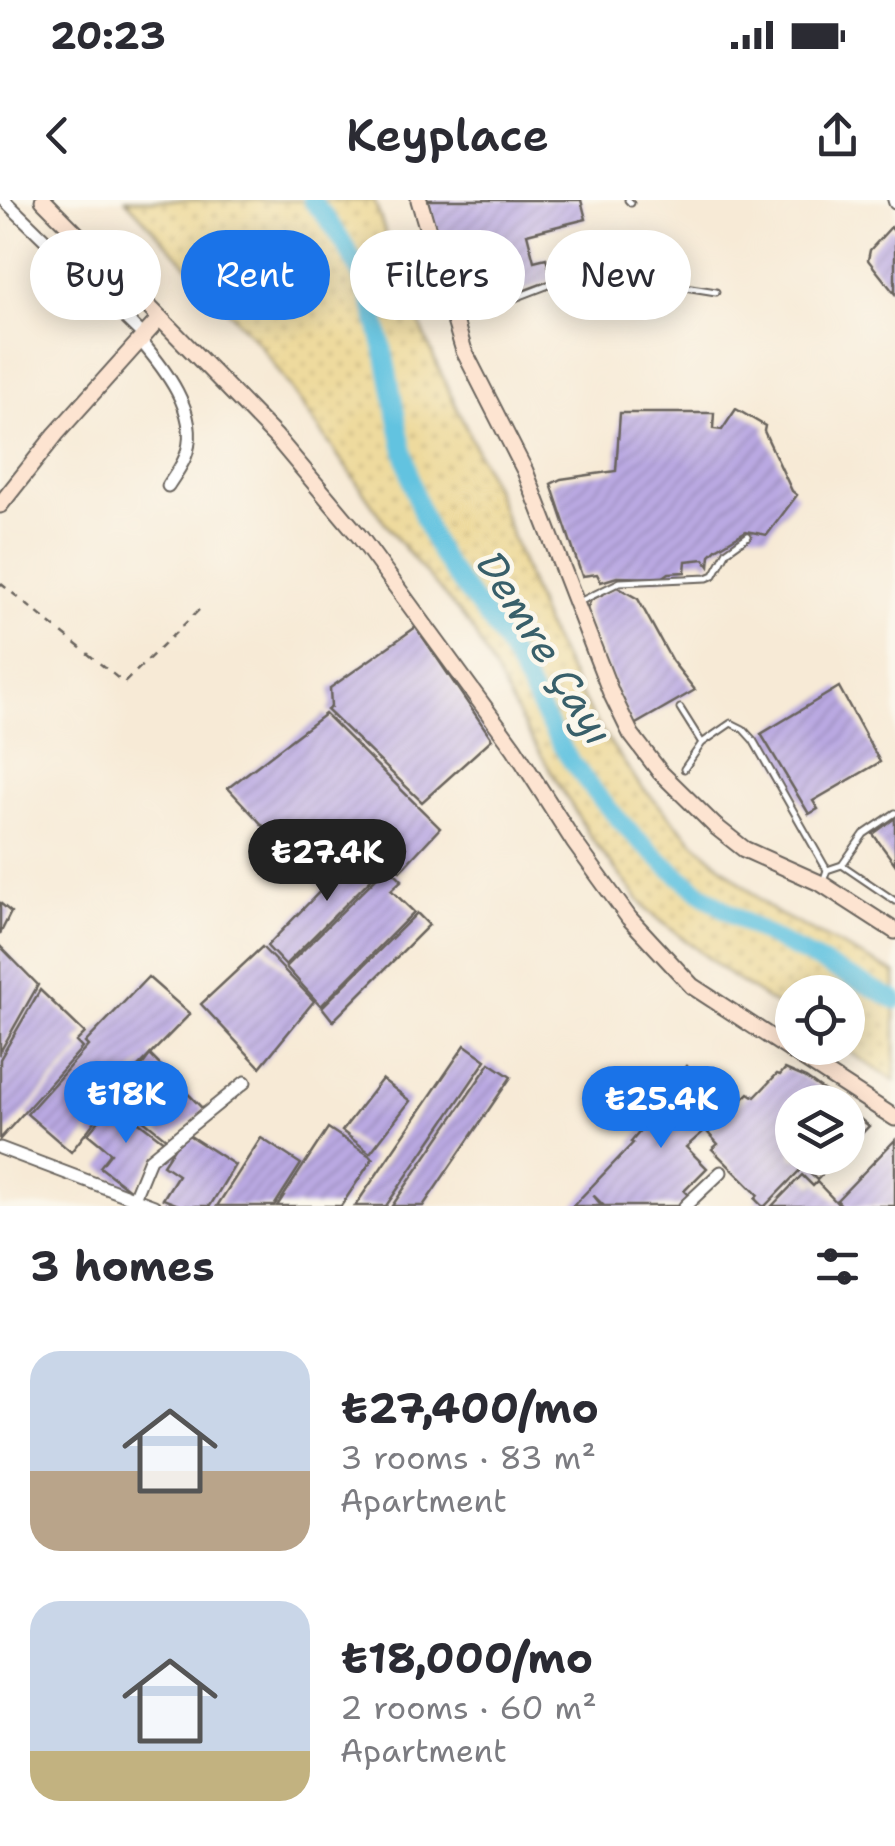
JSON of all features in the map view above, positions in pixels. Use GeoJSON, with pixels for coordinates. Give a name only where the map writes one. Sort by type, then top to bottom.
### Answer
{"type":"FeatureCollection","features":[{"type":"Feature","properties":{"kind":"street"},"geometry":{"type":"LineString","coordinates":[[4,200],[142,338],[176,390],[190,442],[168,486]]}},
{"type":"Feature","properties":{"kind":"street"},"geometry":{"type":"LineString","coordinates":[[43,200],[73,230]]}},
{"type":"Feature","properties":{"kind":"street"},"geometry":{"type":"LineString","coordinates":[[419,200],[464,351],[525,471],[611,693],[631,734],[660,772],[744,848],[825,877],[895,931]]}},
{"type":"Feature","properties":{"kind":"street"},"geometry":{"type":"LineString","coordinates":[[161,319],[276,437],[360,537],[514,748],[629,918],[692,986],[895,1118]]}},
{"type":"Feature","properties":{"kind":"street"},"geometry":{"type":"LineString","coordinates":[[0,506],[56,434],[158,320]]}},
{"type":"Feature","properties":{"kind":"street"},"geometry":{"type":"LineString","coordinates":[[134,1198],[150,1159],[245,1082]]}},
{"type":"Feature","properties":{"kind":"street"},"geometry":{"type":"LineString","coordinates":[[0,1148],[154,1206]]}},
{"type":"Feature","properties":{"kind":"street"},"geometry":{"type":"LineString","coordinates":[[686,1206],[720,1172]]}},
{"type":"Feature","properties":{"kind":"lane"},"geometry":{"type":"LineString","coordinates":[[455,321],[593,268],[638,273],[654,282],[716,292]]}},
{"type":"Feature","properties":{"kind":"lane"},"geometry":{"type":"LineString","coordinates":[[576,603],[620,582],[707,578],[714,575],[727,551],[748,536]]}},
{"type":"Feature","properties":{"kind":"lane"},"geometry":{"type":"LineString","coordinates":[[680,708],[702,743]]}},
{"type":"Feature","properties":{"kind":"lane"},"geometry":{"type":"LineString","coordinates":[[684,769],[702,743],[731,723],[743,728],[825,877],[842,865],[864,834],[895,813]]}},
{"type":"Feature","properties":{"kind":"lane"},"geometry":{"type":"LineString","coordinates":[[842,865],[895,901]]}},
{"type":"Feature","properties":{"kind":"path"},"geometry":{"type":"LineString","coordinates":[[0,583],[124,683],[202,607]]}},
{"type":"Feature","properties":{"kind":"sand"},"geometry":{"type":"Polygon","coordinates":[[[126,200],[374,200],[384,230],[350,230],[350,320],[418,320],[494,488],[545,624],[592,717],[639,784],[695,843],[773,911],[895,973],[895,1081],[865,1062],[865,975],[775,975],[775,1004],[734,978],[647,910],[591,838],[526,730],[471,627],[395,537],[261,346],[237,320],[330,320],[330,230],[181,230],[181,259],[161,238],[161,230],[154,230],[126,200]]]}},
{"type":"Feature","properties":{"kind":"building"},"geometry":{"type":"Polygon","coordinates":[[[428,200],[581,200],[586,219],[527,234],[534,261],[545,258],[545,283],[525,290],[525,230],[435,230],[428,200]]]}},
{"type":"Feature","properties":{"kind":"building"},"geometry":{"type":"Polygon","coordinates":[[[891,227],[895,233],[895,294],[868,260],[870,250],[891,227]]]}},
{"type":"Feature","properties":{"kind":"building"},"geometry":{"type":"Polygon","coordinates":[[[736,409],[765,426],[764,431],[797,495],[767,535],[746,531],[716,549],[710,555],[709,566],[704,559],[686,561],[685,572],[669,573],[662,578],[617,577],[601,582],[597,574],[582,576],[551,484],[616,471],[620,413],[714,413],[713,429],[722,430],[736,409]]]}},
{"type":"Feature","properties":{"kind":"building"},"geometry":{"type":"Polygon","coordinates":[[[617,587],[638,599],[672,661],[695,690],[634,725],[586,611],[591,600],[617,587]]]}},
{"type":"Feature","properties":{"kind":"building"},"geometry":{"type":"Polygon","coordinates":[[[416,627],[492,739],[422,802],[327,710],[331,707],[330,688],[416,627]]]}},
{"type":"Feature","properties":{"kind":"building"},"geometry":{"type":"Polygon","coordinates":[[[839,687],[880,762],[813,801],[818,809],[809,814],[761,734],[839,687]]]}},
{"type":"Feature","properties":{"kind":"building"},"geometry":{"type":"Polygon","coordinates":[[[325,714],[440,828],[400,871],[365,838],[318,885],[228,788],[325,714]]]}},
{"type":"Feature","properties":{"kind":"building"},"geometry":{"type":"Polygon","coordinates":[[[895,818],[895,864],[873,834],[895,818]]]}},
{"type":"Feature","properties":{"kind":"building"},"geometry":{"type":"Polygon","coordinates":[[[370,846],[386,864],[285,965],[267,946],[363,847],[370,846]]]}},
{"type":"Feature","properties":{"kind":"building"},"geometry":{"type":"Polygon","coordinates":[[[388,866],[402,880],[391,890],[414,912],[321,1006],[286,967],[388,866]]]}},
{"type":"Feature","properties":{"kind":"building"},"geometry":{"type":"Polygon","coordinates":[[[0,903],[11,912],[0,934],[0,903]]]}},
{"type":"Feature","properties":{"kind":"building"},"geometry":{"type":"Polygon","coordinates":[[[417,913],[429,925],[333,1021],[322,1007],[417,913]]]}},
{"type":"Feature","properties":{"kind":"building"},"geometry":{"type":"Polygon","coordinates":[[[0,946],[38,985],[0,1052],[0,946]]]}},
{"type":"Feature","properties":{"kind":"building"},"geometry":{"type":"Polygon","coordinates":[[[262,947],[314,1001],[260,1067],[201,1004],[262,947]]]}},
{"type":"Feature","properties":{"kind":"building"},"geometry":{"type":"Polygon","coordinates":[[[148,977],[190,1014],[133,1072],[71,1152],[27,1114],[88,1046],[85,1043],[148,977]]]}},
{"type":"Feature","properties":{"kind":"building"},"geometry":{"type":"Polygon","coordinates":[[[40,990],[85,1033],[76,1042],[82,1048],[0,1139],[0,1059],[40,990]]]}},
{"type":"Feature","properties":{"kind":"building"},"geometry":{"type":"Polygon","coordinates":[[[465,1045],[486,1060],[386,1206],[355,1206],[465,1045]]]}},
{"type":"Feature","properties":{"kind":"building"},"geometry":{"type":"Polygon","coordinates":[[[150,1055],[204,1110],[167,1139],[117,1099],[150,1055]]]}},
{"type":"Feature","properties":{"kind":"building"},"geometry":{"type":"Polygon","coordinates":[[[490,1063],[511,1077],[423,1206],[392,1206],[490,1063]]]}},
{"type":"Feature","properties":{"kind":"building"},"geometry":{"type":"Polygon","coordinates":[[[687,1066],[727,1111],[686,1147],[707,1168],[684,1191],[691,1198],[683,1206],[604,1206],[593,1195],[602,1206],[573,1206],[633,1143],[648,1122],[644,1119],[687,1066]]]}},
{"type":"Feature","properties":{"kind":"building"},"geometry":{"type":"Polygon","coordinates":[[[785,1069],[816,1085],[775,1085],[775,1175],[795,1175],[762,1206],[755,1199],[758,1195],[712,1149],[718,1144],[708,1133],[749,1093],[755,1097],[785,1069]]]}},
{"type":"Feature","properties":{"kind":"building"},"geometry":{"type":"Polygon","coordinates":[[[382,1079],[410,1101],[370,1153],[342,1131],[382,1079]]]}},
{"type":"Feature","properties":{"kind":"building"},"geometry":{"type":"Polygon","coordinates":[[[114,1103],[165,1142],[131,1191],[100,1167],[111,1153],[88,1134],[114,1103]]]}},
{"type":"Feature","properties":{"kind":"building"},"geometry":{"type":"Polygon","coordinates":[[[328,1128],[373,1158],[341,1206],[277,1206],[328,1128]]]}},
{"type":"Feature","properties":{"kind":"building"},"geometry":{"type":"Polygon","coordinates":[[[187,1134],[235,1165],[210,1206],[181,1206],[163,1199],[178,1175],[163,1165],[187,1134]]]}},
{"type":"Feature","properties":{"kind":"building"},"geometry":{"type":"Polygon","coordinates":[[[261,1138],[301,1164],[274,1206],[217,1206],[261,1138]]]}},
{"type":"Feature","properties":{"kind":"building"},"geometry":{"type":"Polygon","coordinates":[[[895,1140],[895,1206],[842,1206],[837,1200],[895,1140]]]}},
{"type":"Feature","properties":{"kind":"building"},"geometry":{"type":"Polygon","coordinates":[[[802,1175],[813,1186],[817,1182],[840,1206],[772,1206],[802,1175]]]}},
{"type":"Feature","properties":{"kind":"waterway","name":"Demre Çayı"},"geometry":{"type":"LineString","coordinates":[[311,200],[338,234],[371,303],[404,454],[432,539],[452,573],[500,636],[571,761],[627,828],[693,887],[760,931],[895,1000]]}}]}
